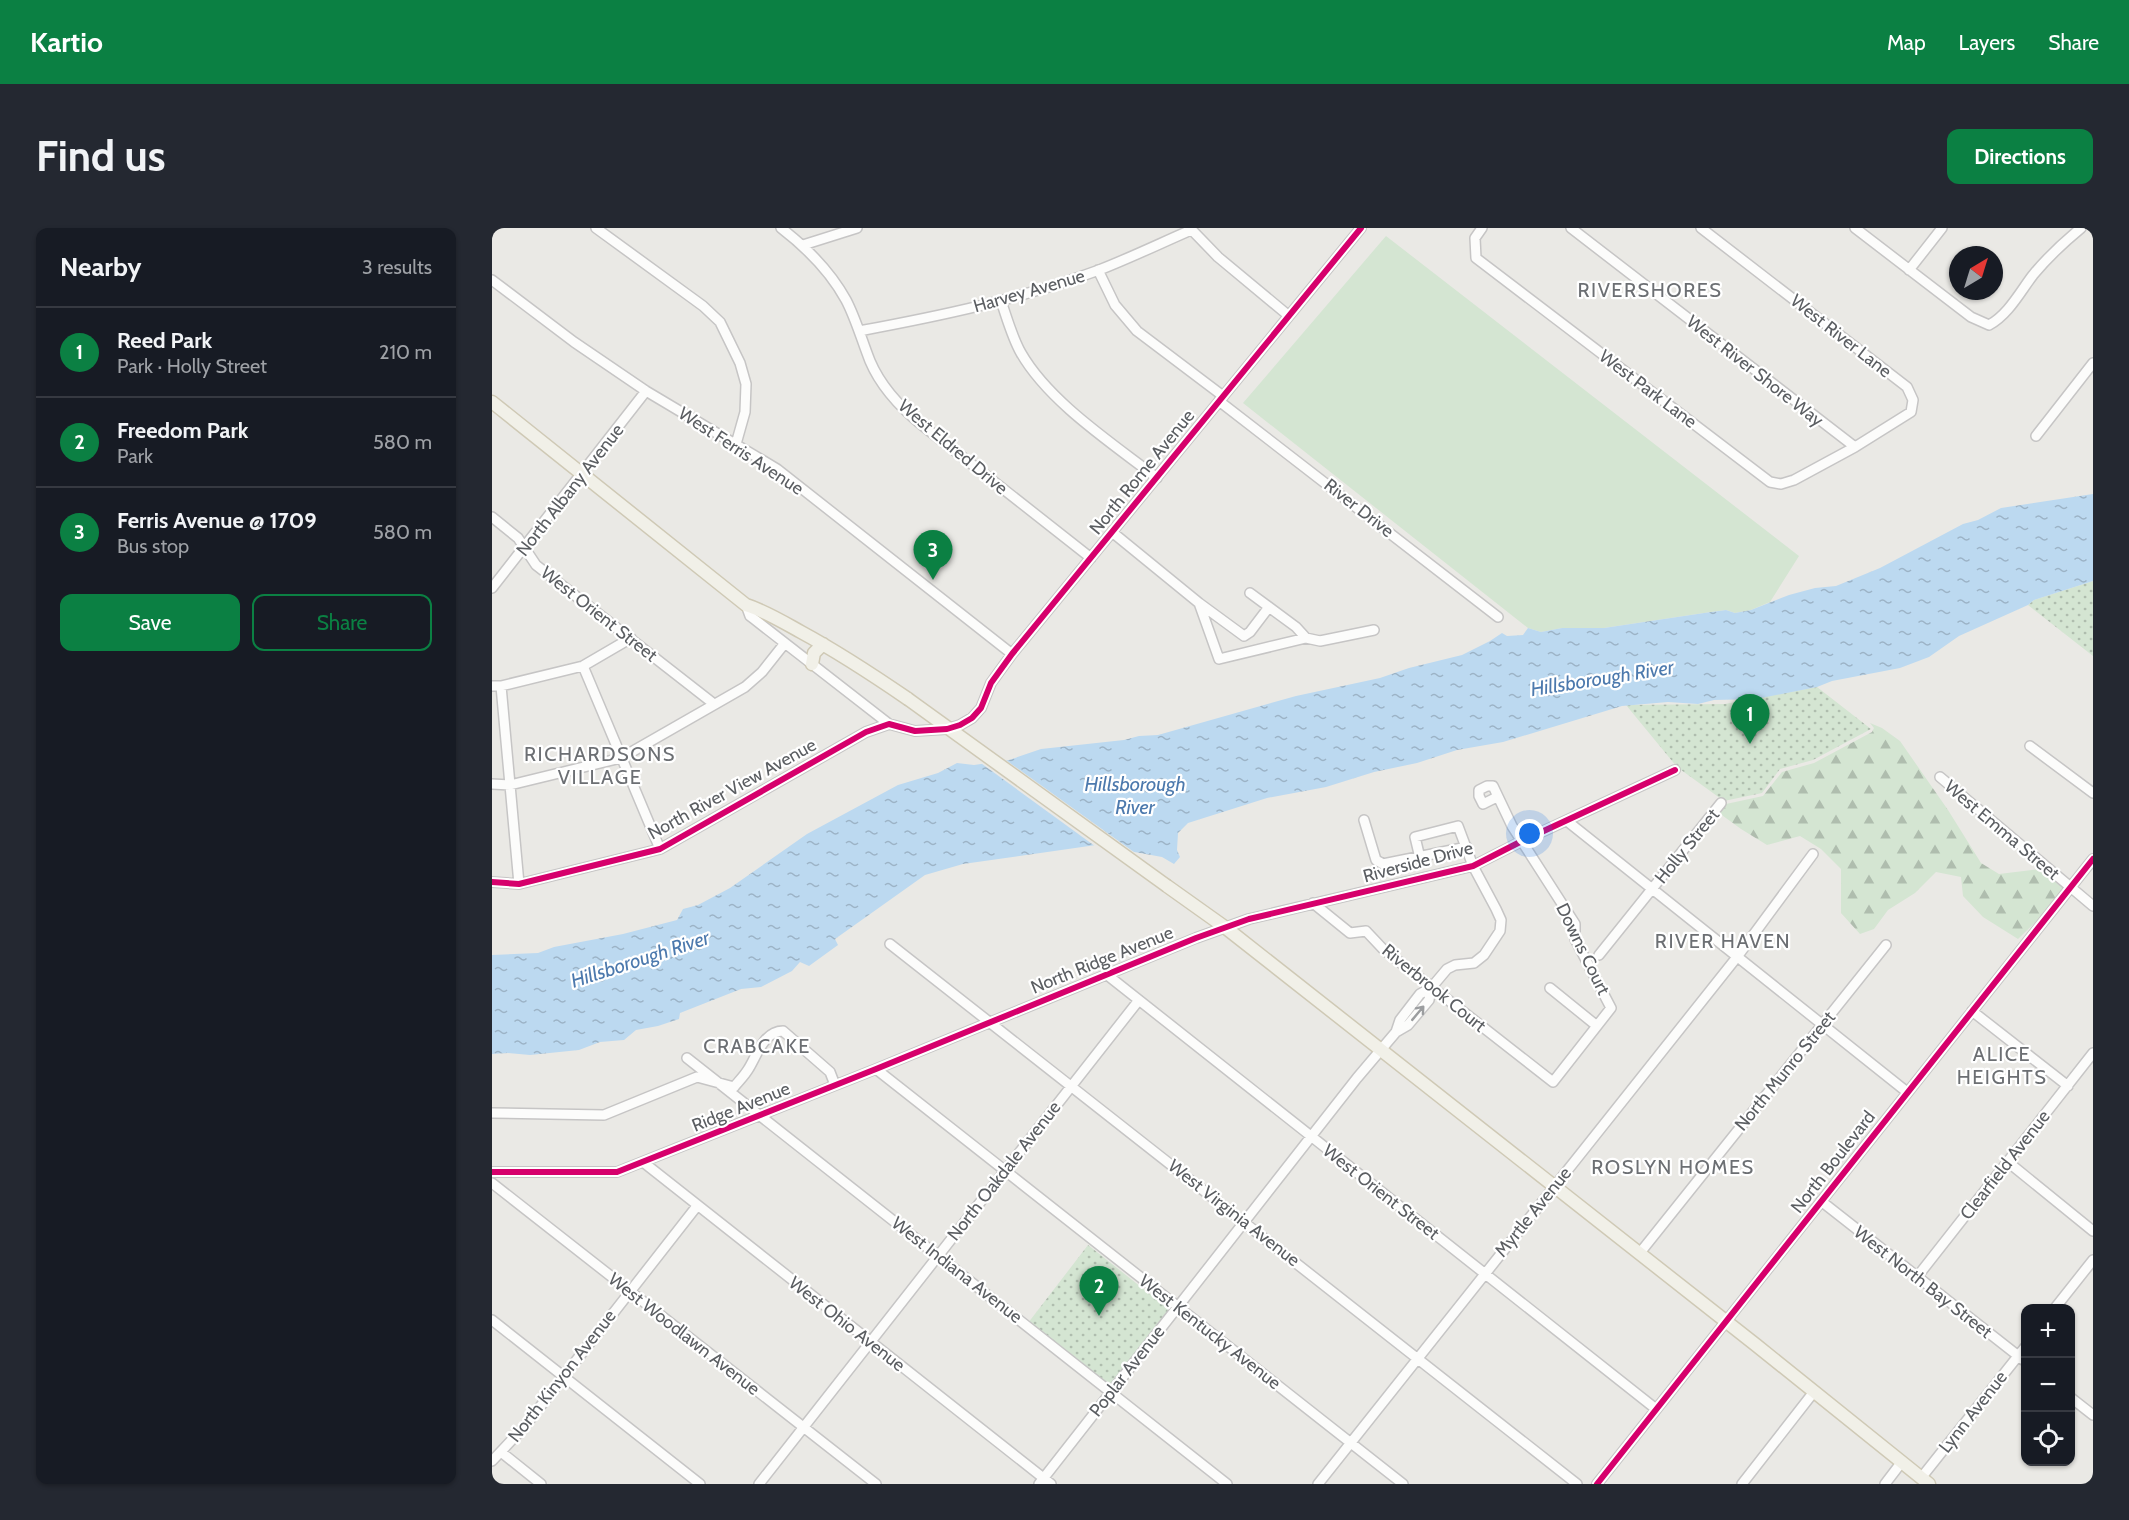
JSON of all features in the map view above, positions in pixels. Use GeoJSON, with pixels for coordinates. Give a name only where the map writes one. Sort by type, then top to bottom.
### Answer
{"type":"FeatureCollection","features":[{"type":"Feature","properties":{"kind":"main road"},"geometry":{"type":"LineString","coordinates":[[492,402],[746,604],[760,609],[864,668],[1226,928],[1726,1321],[1925,1481]]}},
{"type":"Feature","properties":{"kind":"main road"},"geometry":{"type":"LineString","coordinates":[[812,664],[814,652],[823,644]]}},
{"type":"Feature","properties":{"kind":"street"},"geometry":{"type":"LineString","coordinates":[[596,228],[703,306],[720,322],[741,363],[746,384],[744,412],[736,444]]}},
{"type":"Feature","properties":{"kind":"street","name":"West Eldred Drive"},"geometry":{"type":"LineString","coordinates":[[781,228],[803,245],[838,287],[851,309],[875,371],[893,397],[910,415],[1091,558]]}},
{"type":"Feature","properties":{"kind":"street"},"geometry":{"type":"LineString","coordinates":[[803,245],[857,228]]}},
{"type":"Feature","properties":{"kind":"street","name":"North Rome Avenue"},"geometry":{"type":"LineString","coordinates":[[889,724],[915,731],[947,729],[972,718],[981,708],[991,683],[1012,654],[1361,228]]}},
{"type":"Feature","properties":{"kind":"street","name":"West Park Lane"},"geometry":{"type":"LineString","coordinates":[[1482,228],[1475,238],[1476,258],[1770,482],[1788,483],[1855,447]]}},
{"type":"Feature","properties":{"kind":"street","name":"West River Shore Way"},"geometry":{"type":"LineString","coordinates":[[1571,228],[1855,447]]}},
{"type":"Feature","properties":{"kind":"street","name":"West River Lane"},"geometry":{"type":"LineString","coordinates":[[1701,228],[1907,387],[1913,400],[1911,412],[1855,447]]}},
{"type":"Feature","properties":{"kind":"street"},"geometry":{"type":"LineString","coordinates":[[1855,228],[1971,317],[1989,325],[1998,320],[2035,273],[2081,228]]}},
{"type":"Feature","properties":{"kind":"street"},"geometry":{"type":"LineString","coordinates":[[1909,270],[1942,228]]}},
{"type":"Feature","properties":{"kind":"street"},"geometry":{"type":"LineString","coordinates":[[1191,229],[1218,257],[1289,316]]}},
{"type":"Feature","properties":{"kind":"street","name":"Harvey Avenue"},"geometry":{"type":"LineString","coordinates":[[859,331],[930,318],[1001,301],[1098,270],[1191,229]]}},
{"type":"Feature","properties":{"kind":"street","name":"River Drive"},"geometry":{"type":"LineString","coordinates":[[1098,270],[1115,305],[1137,331],[1498,617]]}},
{"type":"Feature","properties":{"kind":"street","name":"West Ferris Avenue"},"geometry":{"type":"LineString","coordinates":[[492,280],[574,342],[646,391],[777,469],[1012,654]]}},
{"type":"Feature","properties":{"kind":"street"},"geometry":{"type":"LineString","coordinates":[[1001,301],[1014,338],[1032,370],[1060,401],[1157,478]]}},
{"type":"Feature","properties":{"kind":"street"},"geometry":{"type":"LineString","coordinates":[[2036,436],[2093,363]]}},
{"type":"Feature","properties":{"kind":"street","name":"North Albany Avenue"},"geometry":{"type":"LineString","coordinates":[[492,588],[646,391]]}},
{"type":"Feature","properties":{"kind":"street","name":"West Orient Street"},"geometry":{"type":"LineString","coordinates":[[492,517],[518,538],[536,565],[714,704]]}},
{"type":"Feature","properties":{"kind":"street"},"geometry":{"type":"LineString","coordinates":[[1112,532],[1199,603],[1244,636],[1250,632],[1269,607]]}},
{"type":"Feature","properties":{"kind":"street"},"geometry":{"type":"LineString","coordinates":[[1250,593],[1296,627],[1306,638]]}},
{"type":"Feature","properties":{"kind":"street"},"geometry":{"type":"LineString","coordinates":[[1199,603],[1219,659],[1306,638],[1320,641],[1374,630]]}},
{"type":"Feature","properties":{"kind":"street"},"geometry":{"type":"LineString","coordinates":[[746,604],[750,616],[889,724]]}},
{"type":"Feature","properties":{"kind":"street"},"geometry":{"type":"LineString","coordinates":[[519,884],[510,785],[496,686],[583,666],[631,638]]}},
{"type":"Feature","properties":{"kind":"street"},"geometry":{"type":"LineString","coordinates":[[492,784],[510,785],[621,758],[745,687],[762,672],[785,643]]}},
{"type":"Feature","properties":{"kind":"street"},"geometry":{"type":"LineString","coordinates":[[583,666],[660,849]]}},
{"type":"Feature","properties":{"kind":"street","name":"North River View Avenue"},"geometry":{"type":"LineString","coordinates":[[492,882],[519,884],[660,849],[866,732],[889,724]]}},
{"type":"Feature","properties":{"kind":"street"},"geometry":{"type":"LineString","coordinates":[[2030,746],[2093,793]]}},
{"type":"Feature","properties":{"kind":"street","name":"Riverside Drive"},"geometry":{"type":"LineString","coordinates":[[1226,928],[1249,919],[1473,866],[1675,770]]}},
{"type":"Feature","properties":{"kind":"street","name":"West Emma Street"},"geometry":{"type":"LineString","coordinates":[[1940,777],[2093,906]]}},
{"type":"Feature","properties":{"kind":"street"},"geometry":{"type":"LineString","coordinates":[[1497,796],[1522,841]]}},
{"type":"Feature","properties":{"kind":"street","name":"Holly Street"},"geometry":{"type":"LineString","coordinates":[[1599,955],[1721,803]]}},
{"type":"Feature","properties":{"kind":"street"},"geometry":{"type":"LineString","coordinates":[[1364,820],[1376,860],[1383,864],[1420,858],[1467,847],[1458,826],[1415,837],[1420,858]]}},
{"type":"Feature","properties":{"kind":"street"},"geometry":{"type":"LineString","coordinates":[[1567,821],[1907,1092]]}},
{"type":"Feature","properties":{"kind":"street","name":"Downs Court"},"geometry":{"type":"LineString","coordinates":[[1522,841],[1575,924],[1575,939],[1611,1008],[1553,1082]]}},
{"type":"Feature","properties":{"kind":"street","name":"Poplar Avenue"},"geometry":{"type":"LineString","coordinates":[[1044,1482],[1111,1392],[1396,1032],[1400,1020],[1420,993],[1431,988],[1447,969],[1455,965],[1474,963],[1484,956],[1500,931],[1501,920],[1473,866],[1467,847]]}},
{"type":"Feature","properties":{"kind":"street","name":"Myrtle Avenue"},"geometry":{"type":"LineString","coordinates":[[1318,1484],[1737,957],[1813,854]]}},
{"type":"Feature","properties":{"kind":"street","name":"North Boulevard"},"geometry":{"type":"LineString","coordinates":[[1597,1484],[2093,859]]}},
{"type":"Feature","properties":{"kind":"street","name":"Riverbrook Court"},"geometry":{"type":"LineString","coordinates":[[1313,903],[1350,933],[1366,931],[1383,949],[1431,988],[1553,1082]]}},
{"type":"Feature","properties":{"kind":"street","name":"North Ridge Avenue"},"geometry":{"type":"LineString","coordinates":[[991,1022],[1196,938],[1226,928]]}},
{"type":"Feature","properties":{"kind":"street","name":"West Virginia Avenue"},"geometry":{"type":"LineString","coordinates":[[890,944],[1577,1484]]}},
{"type":"Feature","properties":{"kind":"street","name":"North Munro Street"},"geometry":{"type":"LineString","coordinates":[[1639,1254],[1886,945]]}},
{"type":"Feature","properties":{"kind":"street","name":"West Orient Street"},"geometry":{"type":"LineString","coordinates":[[1106,974],[1656,1409]]}},
{"type":"Feature","properties":{"kind":"street"},"geometry":{"type":"LineString","coordinates":[[1550,988],[1597,1026]]}},
{"type":"Feature","properties":{"kind":"street","name":"North Oakdale Avenue"},"geometry":{"type":"LineString","coordinates":[[759,1484],[1139,1000]]}},
{"type":"Feature","properties":{"kind":"street"},"geometry":{"type":"LineString","coordinates":[[1972,1011],[2068,1086]]}},
{"type":"Feature","properties":{"kind":"street","name":"Ridge Avenue"},"geometry":{"type":"LineString","coordinates":[[492,1172],[618,1172],[991,1022]]}},
{"type":"Feature","properties":{"kind":"street"},"geometry":{"type":"LineString","coordinates":[[492,1113],[604,1114],[697,1077],[734,1087],[751,1065],[762,1043],[778,1031],[783,1031],[830,1072],[835,1085]]}},
{"type":"Feature","properties":{"kind":"street","name":"Clearfield Avenue"},"geometry":{"type":"LineString","coordinates":[[1917,1277],[2093,1053]]}},
{"type":"Feature","properties":{"kind":"street","name":"West Indiana Avenue"},"geometry":{"type":"LineString","coordinates":[[687,1058],[1227,1484]]}},
{"type":"Feature","properties":{"kind":"street","name":"West Kentucky Avenue"},"geometry":{"type":"LineString","coordinates":[[876,1069],[1403,1484]]}},
{"type":"Feature","properties":{"kind":"street","name":"West Ohio Avenue"},"geometry":{"type":"LineString","coordinates":[[643,1162],[1044,1482]]}},
{"type":"Feature","properties":{"kind":"street"},"geometry":{"type":"LineString","coordinates":[[2008,1162],[2093,1231]]}},
{"type":"Feature","properties":{"kind":"street","name":"West Woodlawn Avenue"},"geometry":{"type":"LineString","coordinates":[[492,1183],[876,1484]]}},
{"type":"Feature","properties":{"kind":"street","name":"West North Bay Street"},"geometry":{"type":"LineString","coordinates":[[1821,1201],[2021,1359]]}},
{"type":"Feature","properties":{"kind":"street","name":"North Kinyon Avenue"},"geometry":{"type":"LineString","coordinates":[[492,1461],[525,1426],[697,1206]]}},
{"type":"Feature","properties":{"kind":"street"},"geometry":{"type":"LineString","coordinates":[[2058,1304],[2093,1260]]}},
{"type":"Feature","properties":{"kind":"street"},"geometry":{"type":"LineString","coordinates":[[492,1320],[700,1484]]}},
{"type":"Feature","properties":{"kind":"street","name":"Lynn Avenue"},"geometry":{"type":"LineString","coordinates":[[1925,1481],[2021,1359]]}},
{"type":"Feature","properties":{"kind":"street"},"geometry":{"type":"LineString","coordinates":[[1742,1484],[1813,1393]]}},
{"type":"Feature","properties":{"kind":"street"},"geometry":{"type":"LineString","coordinates":[[2075,1401],[2093,1415]]}},
{"type":"Feature","properties":{"kind":"street"},"geometry":{"type":"LineString","coordinates":[[501,1452],[541,1484]]}},
{"type":"Feature","properties":{"kind":"street"},"geometry":{"type":"LineString","coordinates":[[1885,1484],[1902,1463]]}},
{"type":"Feature","properties":{"kind":"green space"},"geometry":{"type":"Polygon","coordinates":[[[1386,236],[1799,556],[1770,602],[1751,610],[1735,613],[1726,610],[1604,628],[1562,628],[1541,632],[1528,628],[1243,403],[1386,236]]]}},
{"type":"Feature","properties":{"kind":"green space"},"geometry":{"type":"Polygon","coordinates":[[[2093,581],[2093,656],[2028,605],[2034,600],[2093,581]]]}},
{"type":"Feature","properties":{"kind":"green space"},"geometry":{"type":"Polygon","coordinates":[[[1817,687],[1871,729],[1813,760],[1780,769],[1762,793],[1724,801],[1677,767],[1626,705],[1725,704],[1817,687]]]}},
{"type":"Feature","properties":{"kind":"green space"},"geometry":{"type":"Polygon","coordinates":[[[1870,723],[1882,728],[1900,741],[1948,810],[1981,863],[1999,874],[2041,869],[2064,889],[2046,912],[2018,939],[1983,917],[1963,896],[1961,877],[1936,872],[1915,893],[1888,910],[1874,929],[1860,934],[1841,913],[1841,869],[1821,849],[1800,836],[1767,845],[1719,813],[1726,804],[1763,796],[1782,772],[1814,763],[1872,732],[1874,728],[1870,723]]]}},
{"type":"Feature","properties":{"kind":"green space"},"geometry":{"type":"Polygon","coordinates":[[[1088,1245],[1170,1310],[1110,1388],[1028,1323],[1088,1245]]]}},
{"type":"Feature","properties":{"kind":"water","name":"Hillsborough River"},"geometry":{"type":"Polygon","coordinates":[[[2093,494],[2093,581],[2034,600],[2028,605],[1959,636],[1929,657],[1900,668],[1756,699],[1714,700],[1698,704],[1668,702],[1622,706],[1503,742],[1457,750],[1326,787],[1267,798],[1188,823],[1178,833],[1177,850],[1180,857],[1174,864],[1162,857],[1096,845],[963,864],[925,875],[835,939],[838,945],[809,966],[800,962],[792,971],[761,987],[741,989],[680,1013],[679,1019],[636,1030],[624,1040],[600,1042],[579,1050],[530,1055],[492,1054],[492,955],[538,953],[554,947],[623,934],[677,920],[683,909],[698,905],[730,888],[807,834],[898,785],[938,773],[957,763],[974,765],[1009,760],[1041,749],[1158,735],[1296,696],[1380,678],[1462,655],[1502,633],[1507,636],[1523,635],[1528,628],[1541,632],[1562,628],[1604,628],[1726,610],[1735,613],[1751,610],[1789,595],[1815,588],[1836,586],[1880,568],[1963,524],[1978,520],[2001,508],[2093,494]]]}},
{"type":"Feature","properties":{"kind":"pier"},"geometry":{"type":"Polygon","coordinates":[[[1003,758],[1138,855],[1099,849],[978,761],[1003,758]]]}},
{"type":"Feature","properties":{"kind":"cycle path"},"geometry":{"type":"LineString","coordinates":[[492,882],[519,884],[660,849],[866,732],[889,724],[915,731],[947,729],[972,718],[981,708],[991,683],[1012,654],[1361,228]]}},
{"type":"Feature","properties":{"kind":"cycle path"},"geometry":{"type":"LineString","coordinates":[[492,1172],[617,1172],[1196,938],[1249,919],[1473,866],[1675,770]]}},
{"type":"Feature","properties":{"kind":"cycle path"},"geometry":{"type":"LineString","coordinates":[[1597,1484],[2093,859]]}},
{"type":"Feature","properties":{"kind":"place","name":"Ferris Avenue @ 1709"},"geometry":{"type":"Point","coordinates":[933,580]}},
{"type":"Feature","properties":{"kind":"place","name":"Reed Park"},"geometry":{"type":"Point","coordinates":[1750,744]}},
{"type":"Feature","properties":{"kind":"place","name":"Freedom Park"},"geometry":{"type":"Point","coordinates":[1099,1316]}},
{"type":"Feature","properties":{"kind":"district","name":"RIVERSHORES"},"geometry":{"type":"Point","coordinates":[1650,290]}},
{"type":"Feature","properties":{"kind":"district","name":"RICHARDSONS VILLAGE"},"geometry":{"type":"Point","coordinates":[600,766]}},
{"type":"Feature","properties":{"kind":"district","name":"RIVER HAVEN"},"geometry":{"type":"Point","coordinates":[1723,941]}},
{"type":"Feature","properties":{"kind":"district","name":"CRABCAKE"},"geometry":{"type":"Point","coordinates":[757,1046]}},
{"type":"Feature","properties":{"kind":"district","name":"ALICE HEIGHTS"},"geometry":{"type":"Point","coordinates":[2002,1066]}},
{"type":"Feature","properties":{"kind":"district","name":"ROSLYN HOMES"},"geometry":{"type":"Point","coordinates":[1673,1167]}}]}
